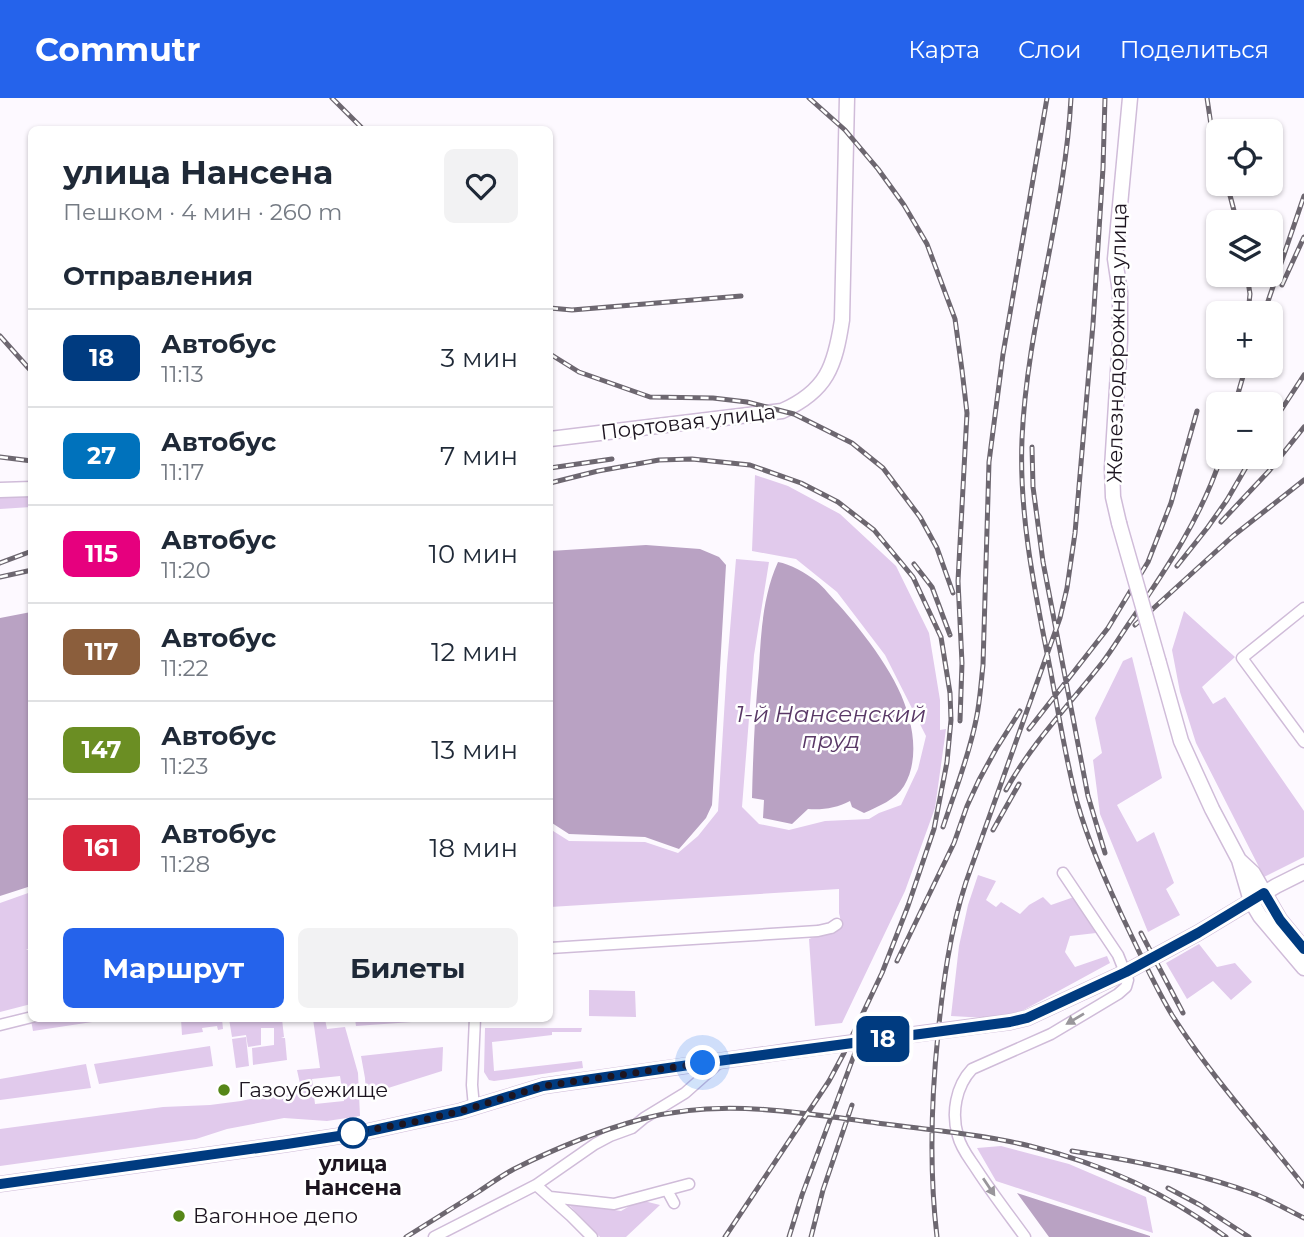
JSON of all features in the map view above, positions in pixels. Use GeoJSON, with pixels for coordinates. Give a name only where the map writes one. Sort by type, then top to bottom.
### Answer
{"type":"FeatureCollection","features":[{"type":"Feature","properties":{"kind":"main road","name":"Портовая улица"},"geometry":{"type":"LineString","coordinates":[[553,439],[782,411],[799,404],[822,384],[832,365],[842,320],[847,98]]}},
{"type":"Feature","properties":{"kind":"main road","name":"Железнодорожная улица"},"geometry":{"type":"LineString","coordinates":[[1130,98],[1115,260],[1120,292],[1120,340],[1112,468],[1113,497],[1181,741],[1239,860],[1253,873],[1261,916],[1304,968]]}},
{"type":"Feature","properties":{"kind":"main road"},"geometry":{"type":"LineString","coordinates":[[0,490],[28,489]]}},
{"type":"Feature","properties":{"kind":"main road"},"geometry":{"type":"LineString","coordinates":[[1258,897],[1280,876],[1304,864]]}},
{"type":"Feature","properties":{"kind":"main road"},"geometry":{"type":"LineString","coordinates":[[0,1184],[365,1132],[474,1107],[543,1086],[1027,1018],[1127,976],[1304,872]]}},
{"type":"Feature","properties":{"kind":"main road","name":"Железнодорожная улица"},"geometry":{"type":"LineString","coordinates":[[1258,897],[1304,949]]}},
{"type":"Feature","properties":{"kind":"street"},"geometry":{"type":"LineString","coordinates":[[1304,608],[1242,658],[1304,742]]}},
{"type":"Feature","properties":{"kind":"street"},"geometry":{"type":"LineString","coordinates":[[1026,1237],[963,1149],[957,1135],[956,1100],[959,1088],[972,1069],[1051,1034],[1126,987],[1127,976],[1118,955],[1063,873]]}},
{"type":"Feature","properties":{"kind":"street"},"geometry":{"type":"LineString","coordinates":[[553,948],[818,931],[837,924]]}},
{"type":"Feature","properties":{"kind":"street"},"geometry":{"type":"LineString","coordinates":[[0,1025],[28,1018]]}},
{"type":"Feature","properties":{"kind":"street"},"geometry":{"type":"LineString","coordinates":[[474,1107],[472,1085],[475,1022]]}},
{"type":"Feature","properties":{"kind":"street"},"geometry":{"type":"LineString","coordinates":[[433,1237],[536,1185],[595,1144],[632,1128],[685,1093],[721,1061]]}},
{"type":"Feature","properties":{"kind":"street"},"geometry":{"type":"LineString","coordinates":[[550,1197],[614,1204],[689,1184]]}},
{"type":"Feature","properties":{"kind":"street"},"geometry":{"type":"LineString","coordinates":[[536,1185],[592,1237]]}},
{"type":"Feature","properties":{"kind":"street"},"geometry":{"type":"LineString","coordinates":[[667,1190],[674,1203]]}},
{"type":"Feature","properties":{"kind":"street"},"geometry":{"type":"LineString","coordinates":[[574,1198],[587,1192]]}},
{"type":"Feature","properties":{"kind":"shaded area"},"geometry":{"type":"Polygon","coordinates":[[[755,475],[788,486],[840,514],[896,566],[929,633],[940,700],[940,730],[946,729],[935,808],[905,891],[842,1023],[815,1026],[809,939],[842,926],[839,889],[553,907],[553,831],[569,841],[645,842],[678,853],[698,836],[718,811],[736,559],[769,562],[754,655],[742,807],[759,824],[789,830],[825,821],[869,819],[901,805],[918,769],[926,736],[885,655],[837,592],[796,559],[752,551],[755,475]]]}},
{"type":"Feature","properties":{"kind":"shaded area"},"geometry":{"type":"Polygon","coordinates":[[[0,496],[28,496],[28,507],[0,509],[0,496]]]}},
{"type":"Feature","properties":{"kind":"shaded area"},"geometry":{"type":"Polygon","coordinates":[[[1184,611],[1235,657],[1202,687],[1213,704],[1225,697],[1304,811],[1304,857],[1264,877],[1196,743],[1180,692],[1172,650],[1184,611]]]}},
{"type":"Feature","properties":{"kind":"shaded area"},"geometry":{"type":"Polygon","coordinates":[[[1132,657],[1162,778],[1117,805],[1137,842],[1154,832],[1174,883],[1166,889],[1180,915],[1148,932],[1100,814],[1093,760],[1102,753],[1095,718],[1123,661],[1132,657]]]}},
{"type":"Feature","properties":{"kind":"shaded area"},"geometry":{"type":"Polygon","coordinates":[[[978,875],[996,881],[986,900],[996,907],[1001,902],[1020,914],[1043,897],[1051,905],[1074,897],[1096,933],[1070,936],[1065,952],[1075,967],[1107,956],[1110,963],[1020,1012],[987,1018],[951,1016],[959,946],[978,875]]]}},
{"type":"Feature","properties":{"kind":"shaded area"},"geometry":{"type":"Polygon","coordinates":[[[28,893],[28,1005],[0,1012],[0,903],[28,893]]]}},
{"type":"Feature","properties":{"kind":"shaded area"},"geometry":{"type":"Polygon","coordinates":[[[1199,944],[1217,967],[1235,963],[1252,982],[1231,1000],[1213,981],[1187,999],[1166,963],[1199,944]]]}},
{"type":"Feature","properties":{"kind":"shaded area"},"geometry":{"type":"Polygon","coordinates":[[[589,990],[635,991],[636,1017],[589,1016],[589,990]]]}},
{"type":"Feature","properties":{"kind":"shaded area"},"geometry":{"type":"Polygon","coordinates":[[[31,1022],[92,1022],[33,1031],[31,1022]]]}},
{"type":"Feature","properties":{"kind":"shaded area"},"geometry":{"type":"Polygon","coordinates":[[[181,1022],[222,1022],[223,1029],[218,1030],[217,1026],[202,1028],[203,1032],[182,1035],[181,1022]]]}},
{"type":"Feature","properties":{"kind":"shaded area"},"geometry":{"type":"Polygon","coordinates":[[[230,1022],[282,1022],[284,1037],[281,1038],[285,1038],[287,1060],[253,1065],[252,1048],[274,1045],[274,1028],[261,1028],[261,1045],[248,1047],[246,1035],[232,1037],[230,1022]]]}},
{"type":"Feature","properties":{"kind":"shaded area"},"geometry":{"type":"Polygon","coordinates":[[[313,1022],[326,1022],[327,1029],[345,1027],[358,1073],[360,1116],[327,1121],[284,1118],[227,1129],[196,1139],[0,1166],[0,1129],[163,1107],[241,1101],[301,1088],[297,1070],[320,1068],[313,1022]],[[340,1076],[312,1079],[315,1104],[344,1101],[340,1076]]]}},
{"type":"Feature","properties":{"kind":"shaded area"},"geometry":{"type":"Polygon","coordinates":[[[355,1022],[412,1022],[356,1026],[355,1022]]]}},
{"type":"Feature","properties":{"kind":"shaded area"},"geometry":{"type":"Polygon","coordinates":[[[485,1028],[582,1028],[581,1032],[552,1032],[552,1035],[492,1042],[494,1071],[582,1061],[583,1068],[489,1080],[484,1072],[485,1028]]]}},
{"type":"Feature","properties":{"kind":"shaded area"},"geometry":{"type":"Polygon","coordinates":[[[246,1037],[249,1066],[236,1068],[232,1039],[246,1037]]]}},
{"type":"Feature","properties":{"kind":"shaded area"},"geometry":{"type":"Polygon","coordinates":[[[210,1046],[213,1066],[99,1084],[94,1064],[210,1046]]]}},
{"type":"Feature","properties":{"kind":"shaded area"},"geometry":{"type":"Polygon","coordinates":[[[443,1047],[442,1071],[366,1095],[361,1056],[443,1047]]]}},
{"type":"Feature","properties":{"kind":"shaded area"},"geometry":{"type":"Polygon","coordinates":[[[86,1064],[91,1088],[0,1100],[0,1079],[86,1064]]]}},
{"type":"Feature","properties":{"kind":"shaded area"},"geometry":{"type":"Polygon","coordinates":[[[1001,1146],[1069,1164],[1146,1197],[1153,1233],[996,1181],[977,1148],[1001,1146]]]}},
{"type":"Feature","properties":{"kind":"shaded area"},"geometry":{"type":"Polygon","coordinates":[[[640,1200],[660,1205],[626,1237],[600,1237],[569,1205],[571,1203],[621,1211],[640,1200]]]}},
{"type":"Feature","properties":{"kind":"water"},"geometry":{"type":"Polygon","coordinates":[[[646,545],[700,549],[719,557],[726,565],[712,805],[706,818],[679,849],[645,837],[569,834],[553,824],[553,551],[646,545]]]}},
{"type":"Feature","properties":{"kind":"water","name":"1-й Нансенский пруд"},"geometry":{"type":"Polygon","coordinates":[[[778,562],[803,572],[827,592],[880,658],[904,703],[913,744],[911,770],[904,786],[896,795],[864,813],[852,807],[850,801],[830,808],[808,809],[792,824],[763,818],[764,800],[752,798],[762,627],[769,587],[778,562]]]}},
{"type":"Feature","properties":{"kind":"water"},"geometry":{"type":"Polygon","coordinates":[[[28,613],[28,887],[0,896],[0,618],[28,613]]]}},
{"type":"Feature","properties":{"kind":"water"},"geometry":{"type":"Polygon","coordinates":[[[1017,1193],[1150,1236],[1150,1237],[1049,1237],[1017,1193]]]}},
{"type":"Feature","properties":{"kind":"railway"},"geometry":{"type":"LineString","coordinates":[[332,98],[360,126]]}},
{"type":"Feature","properties":{"kind":"railway"},"geometry":{"type":"LineString","coordinates":[[809,98],[845,130],[904,205],[927,244],[955,319],[967,413],[958,581],[962,663],[960,721]]}},
{"type":"Feature","properties":{"kind":"railway"},"geometry":{"type":"LineString","coordinates":[[943,827],[970,747],[978,706],[983,665],[989,462],[1003,354],[1047,98]]}},
{"type":"Feature","properties":{"kind":"railway"},"geometry":{"type":"LineString","coordinates":[[1071,98],[1062,184],[1031,353],[1022,439],[1025,520],[1032,573],[1068,765],[1081,817],[1097,860],[1165,1003],[1202,1059],[1304,1186]]}},
{"type":"Feature","properties":{"kind":"railway"},"geometry":{"type":"LineString","coordinates":[[937,1237],[932,1110],[940,1015],[951,938],[966,882],[1060,618],[1067,588],[1075,533],[1093,324],[1105,98]]}},
{"type":"Feature","properties":{"kind":"railway"},"geometry":{"type":"LineString","coordinates":[[1207,98],[1210,119]]}},
{"type":"Feature","properties":{"kind":"railway"},"geometry":{"type":"LineString","coordinates":[[1230,196],[1234,210]]}},
{"type":"Feature","properties":{"kind":"railway"},"geometry":{"type":"LineString","coordinates":[[1268,301],[1304,196]]}},
{"type":"Feature","properties":{"kind":"railway"},"geometry":{"type":"LineString","coordinates":[[1283,283],[1304,237]]}},
{"type":"Feature","properties":{"kind":"railway"},"geometry":{"type":"LineString","coordinates":[[1249,287],[1249,301]]}},
{"type":"Feature","properties":{"kind":"railway"},"geometry":{"type":"LineString","coordinates":[[553,308],[572,310],[741,296]]}},
{"type":"Feature","properties":{"kind":"railway"},"geometry":{"type":"LineString","coordinates":[[0,336],[28,368]]}},
{"type":"Feature","properties":{"kind":"railway"},"geometry":{"type":"LineString","coordinates":[[553,356],[579,372],[650,397],[713,398],[747,402],[794,414],[852,443],[883,468],[920,517],[937,548],[953,593]]}},
{"type":"Feature","properties":{"kind":"railway"},"geometry":{"type":"LineString","coordinates":[[1283,407],[1304,375]]}},
{"type":"Feature","properties":{"kind":"railway"},"geometry":{"type":"LineString","coordinates":[[1238,392],[1243,378]]}},
{"type":"Feature","properties":{"kind":"railway"},"geometry":{"type":"LineString","coordinates":[[1029,729],[1108,628],[1148,562],[1171,503],[1197,411]]}},
{"type":"Feature","properties":{"kind":"railway"},"geometry":{"type":"LineString","coordinates":[[1221,522],[1269,471],[1304,427]]}},
{"type":"Feature","properties":{"kind":"railway"},"geometry":{"type":"LineString","coordinates":[[1032,447],[1033,487],[1043,562],[1088,796],[1105,853]]}},
{"type":"Feature","properties":{"kind":"railway"},"geometry":{"type":"LineString","coordinates":[[0,457],[28,460]]}},
{"type":"Feature","properties":{"kind":"railway"},"geometry":{"type":"LineString","coordinates":[[553,468],[612,459]]}},
{"type":"Feature","properties":{"kind":"railway"},"geometry":{"type":"LineString","coordinates":[[553,482],[659,460],[692,459],[750,465],[801,483],[838,502],[874,530],[913,577],[941,637],[950,693],[951,720],[947,762],[934,829],[908,906],[882,973],[829,1081],[725,1237]]}},
{"type":"Feature","properties":{"kind":"railway"},"geometry":{"type":"LineString","coordinates":[[1006,790],[1039,740],[1106,658],[1158,580],[1194,521],[1217,469]]}},
{"type":"Feature","properties":{"kind":"railway"},"geometry":{"type":"LineString","coordinates":[[1177,566],[1227,500],[1245,469]]}},
{"type":"Feature","properties":{"kind":"railway"},"geometry":{"type":"LineString","coordinates":[[1135,625],[1233,536],[1304,480]]}},
{"type":"Feature","properties":{"kind":"railway"},"geometry":{"type":"LineString","coordinates":[[0,563],[28,552]]}},
{"type":"Feature","properties":{"kind":"railway"},"geometry":{"type":"LineString","coordinates":[[914,564],[932,587],[950,635]]}},
{"type":"Feature","properties":{"kind":"railway"},"geometry":{"type":"LineString","coordinates":[[0,577],[28,571]]}},
{"type":"Feature","properties":{"kind":"railway"},"geometry":{"type":"LineString","coordinates":[[897,961],[954,843],[979,780],[1020,711]]}},
{"type":"Feature","properties":{"kind":"railway"},"geometry":{"type":"LineString","coordinates":[[993,830],[1019,784]]}},
{"type":"Feature","properties":{"kind":"railway"},"geometry":{"type":"LineString","coordinates":[[1141,933],[1183,1013]]}},
{"type":"Feature","properties":{"kind":"railway"},"geometry":{"type":"LineString","coordinates":[[789,1237],[859,1042]]}},
{"type":"Feature","properties":{"kind":"railway"},"geometry":{"type":"LineString","coordinates":[[811,1237],[823,1190],[852,1105]]}},
{"type":"Feature","properties":{"kind":"railway"},"geometry":{"type":"LineString","coordinates":[[406,1237],[509,1172],[576,1141],[642,1119],[697,1109],[724,1108],[808,1114],[968,1134],[1030,1146],[1109,1171],[1133,1182],[1181,1207],[1226,1237]]}},
{"type":"Feature","properties":{"kind":"railway"},"geometry":{"type":"LineString","coordinates":[[1072,1151],[1141,1163],[1212,1180],[1255,1194],[1304,1218]]}},
{"type":"Feature","properties":{"kind":"railway"},"geometry":{"type":"LineString","coordinates":[[1168,1188],[1249,1237]]}},
{"type":"Feature","properties":{"kind":"bus line","name":"18"},"geometry":{"type":"LineString","coordinates":[[0,1184],[365,1132],[461,1111],[543,1086],[1010,1022],[1027,1018],[1126,972],[1264,893],[1280,920],[1304,949]]}},
{"type":"Feature","properties":{"kind":"place","name":"Газоубежище"},"geometry":{"type":"Point","coordinates":[224,1090]}},
{"type":"Feature","properties":{"kind":"place","name":"улица Нансена"},"geometry":{"type":"Point","coordinates":[353,1133]}},
{"type":"Feature","properties":{"kind":"place","name":"Вагонное депо"},"geometry":{"type":"Point","coordinates":[179,1216]}},
{"type":"Feature","properties":{"kind":"route"},"geometry":{"type":"LineString","coordinates":[[353,1133],[461,1111],[543,1086],[703,1063]]}}]}
